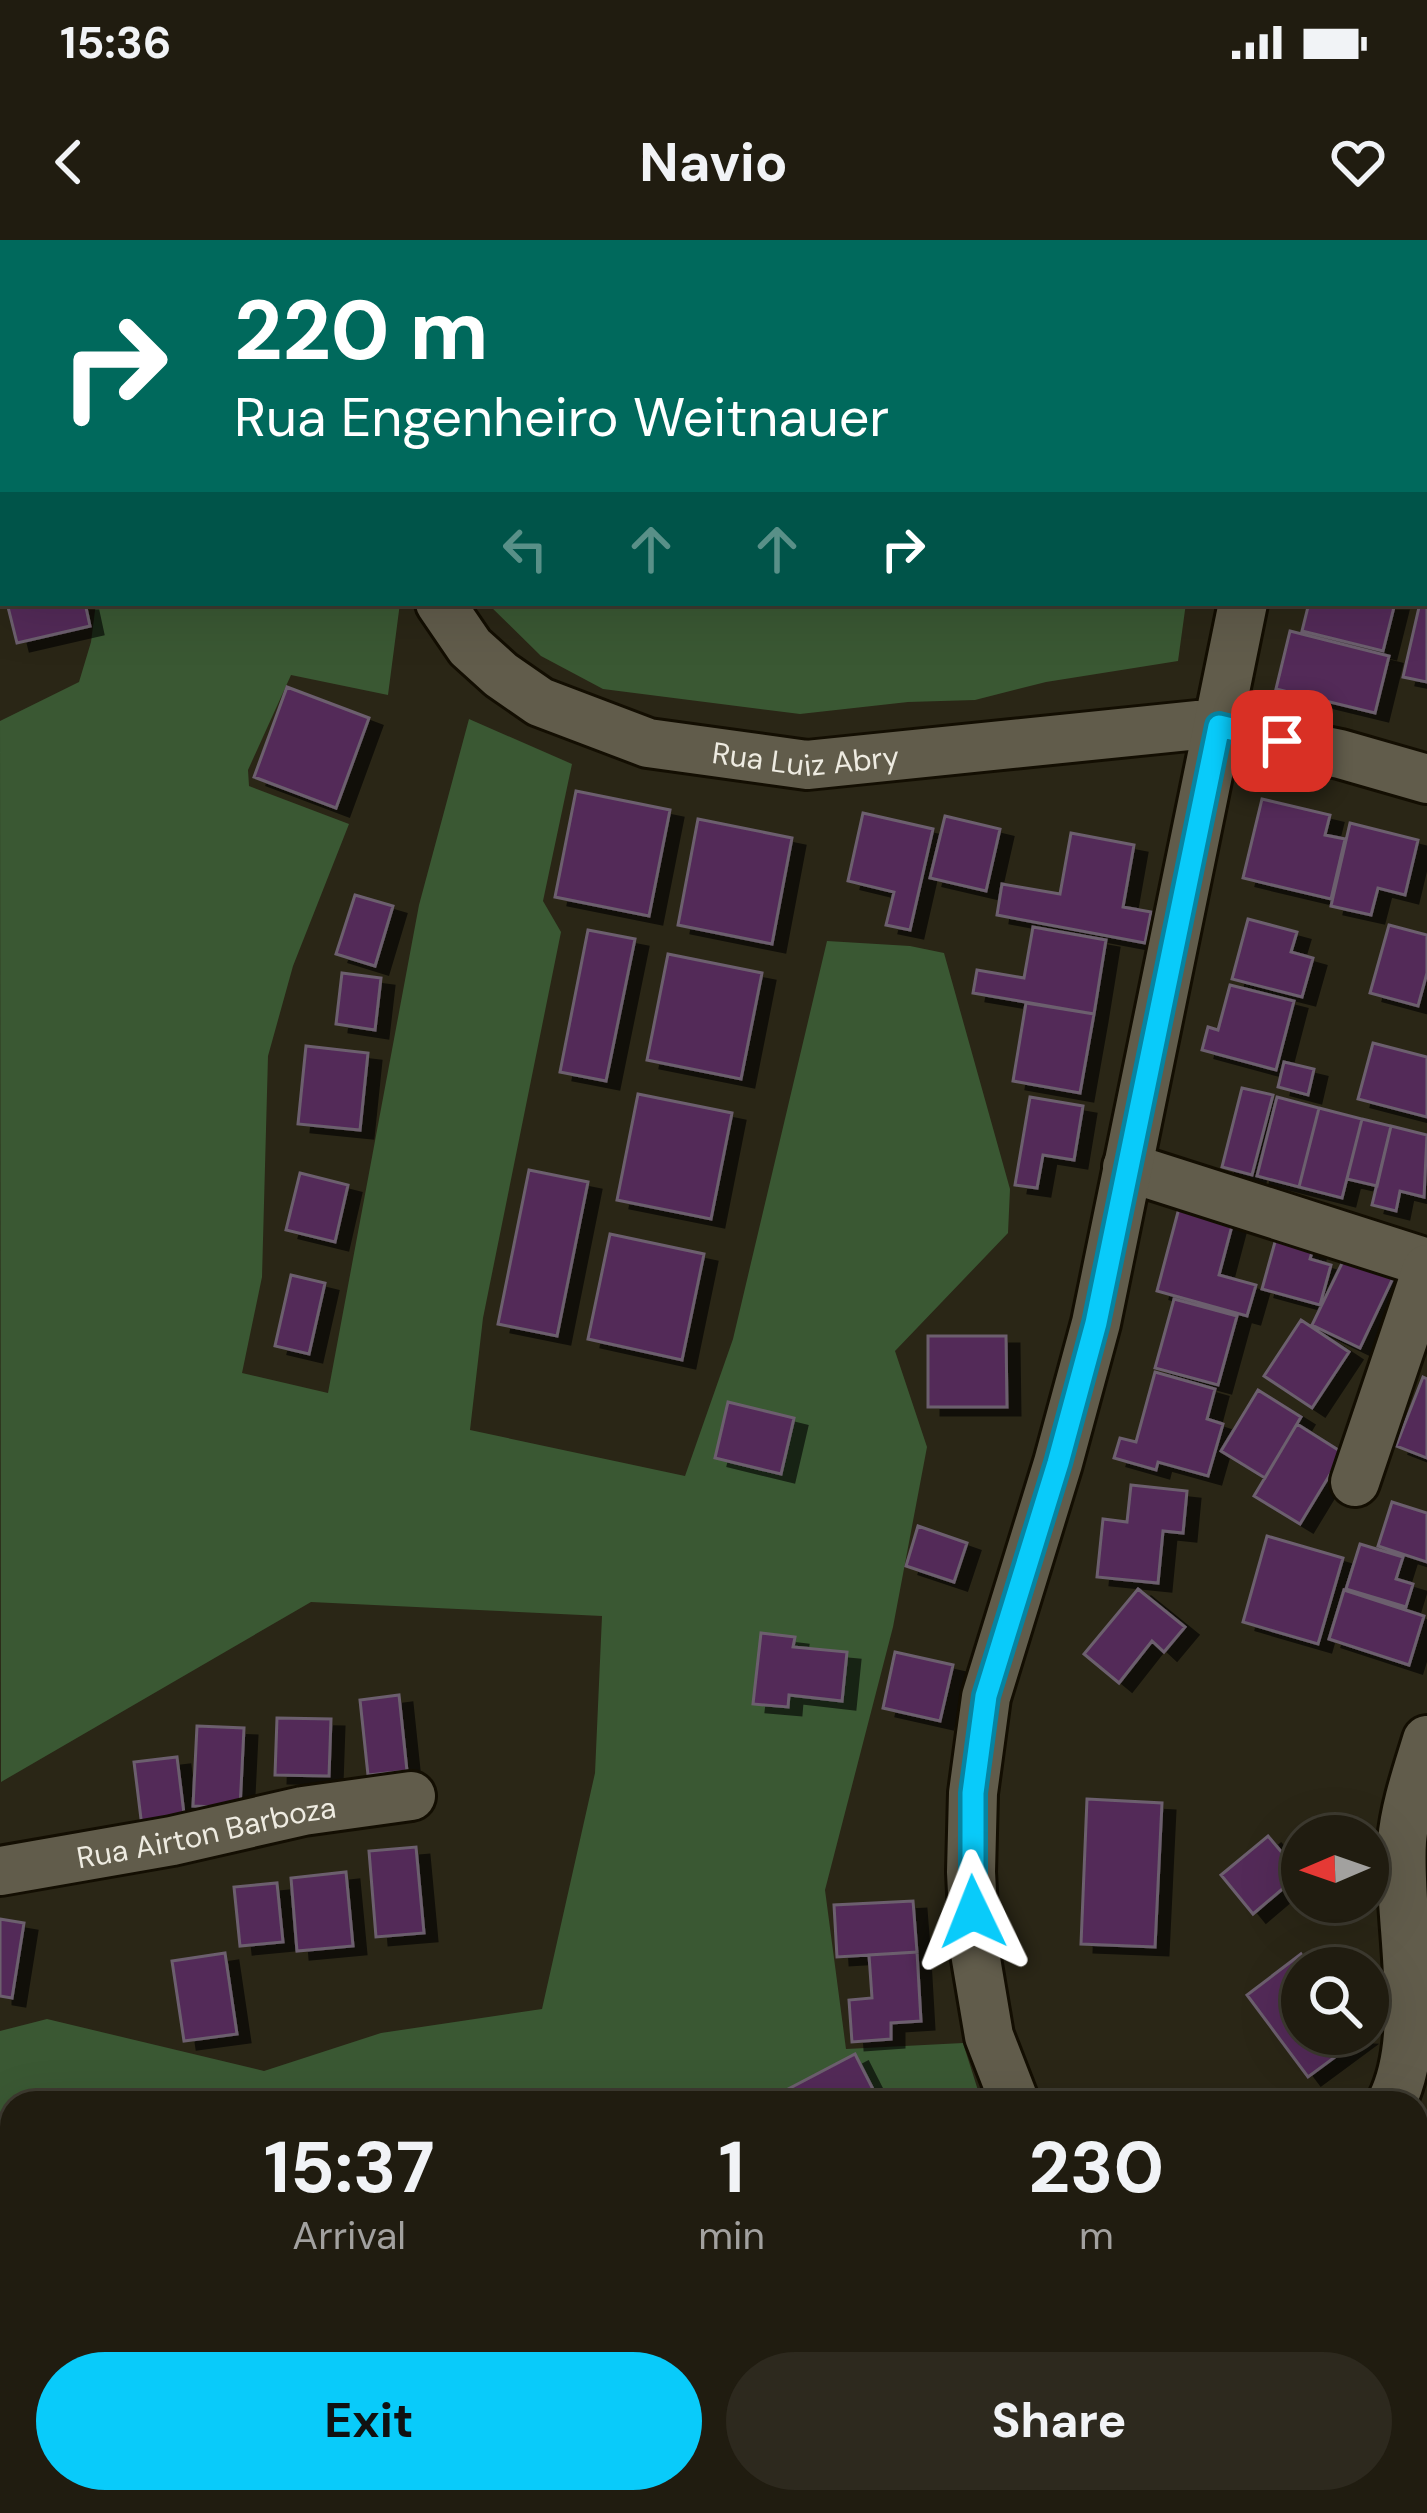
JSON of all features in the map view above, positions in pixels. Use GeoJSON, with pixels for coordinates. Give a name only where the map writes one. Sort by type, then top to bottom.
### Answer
{"type":"FeatureCollection","features":[{"type":"Feature","properties":{"kind":"street","name":"Rua Luiz Abry"},"geometry":{"type":"LineString","coordinates":[[442,606],[470,647],[501,675],[540,701],[647,743],[807,765],[1096,738],[1177,725],[1219,726],[1427,778]]}},
{"type":"Feature","properties":{"kind":"street"},"geometry":{"type":"LineString","coordinates":[[1010,2091],[989,2036],[975,1953],[970,1872],[973,1793],[986,1696],[1086,1362],[1243,606]]}},
{"type":"Feature","properties":{"kind":"street"},"geometry":{"type":"LineString","coordinates":[[1127,1167],[1427,1266],[1355,1482]]}},
{"type":"Feature","properties":{"kind":"street"},"geometry":{"type":"LineString","coordinates":[[1397,2091],[1408,2036],[1402,1838],[1427,1741]]}},
{"type":"Feature","properties":{"kind":"street","name":"Rua Airton Barboza"},"geometry":{"type":"LineString","coordinates":[[0,1871],[151,1845],[304,1811],[411,1796]]}},
{"type":"Feature","properties":{"kind":"green space"},"geometry":{"type":"Polygon","coordinates":[[[96,606],[400,606],[388,695],[291,675],[248,770],[249,786],[349,824],[293,966],[268,1056],[262,1277],[242,1373],[328,1393],[419,905],[469,719],[572,764],[543,901],[561,932],[483,1318],[470,1430],[685,1476],[733,1339],[827,941],[944,953],[1010,1189],[1008,1233],[895,1351],[927,1447],[893,1627],[825,1890],[846,2049],[963,2043],[978,2091],[0,2091],[0,2031],[47,2019],[264,2071],[381,2033],[542,2009],[595,1773],[602,1616],[311,1602],[1,1782],[0,721],[79,682],[96,606]]]}},
{"type":"Feature","properties":{"kind":"green space"},"geometry":{"type":"Polygon","coordinates":[[[490,606],[1186,606],[1178,661],[1046,682],[975,700],[800,714],[603,689],[541,656],[490,606]]]}},
{"type":"Feature","properties":{"kind":"building"},"geometry":{"type":"Polygon","coordinates":[[[8,606],[86,606],[90,626],[17,643],[8,606]]]}},
{"type":"Feature","properties":{"kind":"building"},"geometry":{"type":"Polygon","coordinates":[[[1308,606],[1394,606],[1383,651],[1302,631],[1308,606]]]}},
{"type":"Feature","properties":{"kind":"building"},"geometry":{"type":"Polygon","coordinates":[[[1419,606],[1427,606],[1427,682],[1403,677],[1419,606]]]}},
{"type":"Feature","properties":{"kind":"building"},"geometry":{"type":"Polygon","coordinates":[[[1290,631],[1389,656],[1375,713],[1276,689],[1290,631]]]}},
{"type":"Feature","properties":{"kind":"building"},"geometry":{"type":"Polygon","coordinates":[[[287,687],[369,718],[336,808],[254,777],[287,687]]]}},
{"type":"Feature","properties":{"kind":"building"},"geometry":{"type":"Polygon","coordinates":[[[576,791],[670,810],[649,916],[555,897],[576,791]]]}},
{"type":"Feature","properties":{"kind":"building"},"geometry":{"type":"Polygon","coordinates":[[[1262,799],[1330,815],[1325,835],[1345,839],[1331,899],[1243,878],[1262,799]]]}},
{"type":"Feature","properties":{"kind":"building"},"geometry":{"type":"Polygon","coordinates":[[[863,813],[933,829],[910,930],[886,925],[894,892],[848,881],[863,813]]]}},
{"type":"Feature","properties":{"kind":"building"},"geometry":{"type":"Polygon","coordinates":[[[945,816],[1000,829],[986,891],[930,878],[945,816]]]}},
{"type":"Feature","properties":{"kind":"building"},"geometry":{"type":"Polygon","coordinates":[[[698,819],[792,838],[772,944],[678,925],[698,819]]]}},
{"type":"Feature","properties":{"kind":"building"},"geometry":{"type":"Polygon","coordinates":[[[1350,823],[1418,840],[1405,895],[1378,888],[1371,915],[1331,906],[1350,823]]]}},
{"type":"Feature","properties":{"kind":"building"},"geometry":{"type":"Polygon","coordinates":[[[1071,833],[1134,845],[1123,907],[1151,912],[1145,943],[997,915],[1002,884],[1060,894],[1071,833]]]}},
{"type":"Feature","properties":{"kind":"building"},"geometry":{"type":"Polygon","coordinates":[[[355,895],[393,906],[375,966],[336,954],[355,895]]]}},
{"type":"Feature","properties":{"kind":"building"},"geometry":{"type":"Polygon","coordinates":[[[1248,919],[1297,932],[1291,952],[1313,958],[1302,997],[1232,979],[1248,919]]]}},
{"type":"Feature","properties":{"kind":"building"},"geometry":{"type":"Polygon","coordinates":[[[1389,925],[1427,935],[1427,973],[1418,1006],[1370,993],[1389,925]]]}},
{"type":"Feature","properties":{"kind":"building"},"geometry":{"type":"Polygon","coordinates":[[[1033,927],[1106,940],[1094,1014],[973,993],[977,970],[1024,978],[1033,927]]]}},
{"type":"Feature","properties":{"kind":"building"},"geometry":{"type":"Polygon","coordinates":[[[588,930],[635,939],[606,1081],[560,1072],[588,930]]]}},
{"type":"Feature","properties":{"kind":"building"},"geometry":{"type":"Polygon","coordinates":[[[668,954],[762,973],[741,1079],[647,1060],[668,954]]]}},
{"type":"Feature","properties":{"kind":"building"},"geometry":{"type":"Polygon","coordinates":[[[342,973],[381,978],[375,1030],[336,1024],[342,973]]]}},
{"type":"Feature","properties":{"kind":"building"},"geometry":{"type":"Polygon","coordinates":[[[1230,985],[1294,1001],[1276,1070],[1202,1050],[1208,1027],[1218,1030],[1230,985]]]}},
{"type":"Feature","properties":{"kind":"building"},"geometry":{"type":"Polygon","coordinates":[[[1026,1003],[1094,1014],[1080,1093],[1013,1081],[1026,1003]]]}},
{"type":"Feature","properties":{"kind":"building"},"geometry":{"type":"Polygon","coordinates":[[[1373,1043],[1427,1057],[1427,1117],[1358,1099],[1373,1043]]]}},
{"type":"Feature","properties":{"kind":"building"},"geometry":{"type":"Polygon","coordinates":[[[306,1046],[368,1053],[360,1130],[298,1124],[306,1046]]]}},
{"type":"Feature","properties":{"kind":"building"},"geometry":{"type":"Polygon","coordinates":[[[1284,1062],[1314,1069],[1308,1095],[1278,1087],[1284,1062]]]}},
{"type":"Feature","properties":{"kind":"building"},"geometry":{"type":"Polygon","coordinates":[[[1242,1088],[1273,1095],[1252,1175],[1222,1167],[1242,1088]]]}},
{"type":"Feature","properties":{"kind":"building"},"geometry":{"type":"Polygon","coordinates":[[[638,1094],[732,1113],[711,1219],[617,1200],[638,1094]]]}},
{"type":"Feature","properties":{"kind":"building"},"geometry":{"type":"Polygon","coordinates":[[[1030,1097],[1083,1106],[1074,1160],[1043,1155],[1037,1188],[1015,1185],[1030,1097]]]}},
{"type":"Feature","properties":{"kind":"building"},"geometry":{"type":"Polygon","coordinates":[[[1277,1097],[1319,1108],[1299,1187],[1257,1176],[1277,1097]]]}},
{"type":"Feature","properties":{"kind":"building"},"geometry":{"type":"Polygon","coordinates":[[[1319,1108],[1362,1119],[1342,1198],[1299,1187],[1319,1108]]]}},
{"type":"Feature","properties":{"kind":"building"},"geometry":{"type":"Polygon","coordinates":[[[1362,1119],[1391,1126],[1377,1186],[1347,1179],[1362,1119]]]}},
{"type":"Feature","properties":{"kind":"building"},"geometry":{"type":"Polygon","coordinates":[[[1391,1126],[1427,1135],[1424,1197],[1400,1191],[1396,1211],[1372,1205],[1391,1126]]]}},
{"type":"Feature","properties":{"kind":"building"},"geometry":{"type":"Polygon","coordinates":[[[529,1170],[588,1182],[557,1336],[498,1324],[529,1170]]]}},
{"type":"Feature","properties":{"kind":"building"},"geometry":{"type":"Polygon","coordinates":[[[300,1173],[348,1185],[335,1242],[286,1230],[300,1173]]]}},
{"type":"Feature","properties":{"kind":"building"},"geometry":{"type":"Polygon","coordinates":[[[1179,1208],[1233,1222],[1219,1275],[1256,1285],[1247,1316],[1157,1291],[1179,1208]]]}},
{"type":"Feature","properties":{"kind":"building"},"geometry":{"type":"Polygon","coordinates":[[[1278,1231],[1315,1242],[1310,1259],[1331,1265],[1320,1305],[1262,1289],[1278,1231]]]}},
{"type":"Feature","properties":{"kind":"building"},"geometry":{"type":"Polygon","coordinates":[[[610,1234],[704,1254],[682,1360],[588,1339],[610,1234]]]}},
{"type":"Feature","properties":{"kind":"building"},"geometry":{"type":"Polygon","coordinates":[[[1347,1253],[1394,1276],[1360,1348],[1312,1325],[1347,1253]]]}},
{"type":"Feature","properties":{"kind":"building"},"geometry":{"type":"Polygon","coordinates":[[[291,1275],[325,1283],[309,1354],[275,1346],[291,1275]]]}},
{"type":"Feature","properties":{"kind":"building"},"geometry":{"type":"Polygon","coordinates":[[[1174,1299],[1237,1316],[1218,1385],[1155,1368],[1174,1299]]]}},
{"type":"Feature","properties":{"kind":"building"},"geometry":{"type":"Polygon","coordinates":[[[1301,1320],[1349,1352],[1312,1408],[1264,1376],[1301,1320]]]}},
{"type":"Feature","properties":{"kind":"building"},"geometry":{"type":"Polygon","coordinates":[[[928,1336],[1006,1336],[1007,1407],[928,1407],[928,1336]]]}},
{"type":"Feature","properties":{"kind":"building"},"geometry":{"type":"Polygon","coordinates":[[[1155,1372],[1215,1389],[1207,1419],[1223,1424],[1208,1476],[1158,1462],[1156,1470],[1114,1458],[1120,1438],[1136,1442],[1155,1372]]]}},
{"type":"Feature","properties":{"kind":"building"},"geometry":{"type":"Polygon","coordinates":[[[1423,1377],[1427,1379],[1427,1458],[1396,1446],[1423,1377]]]}},
{"type":"Feature","properties":{"kind":"building"},"geometry":{"type":"Polygon","coordinates":[[[1258,1390],[1301,1417],[1265,1478],[1221,1451],[1258,1390]]]}},
{"type":"Feature","properties":{"kind":"building"},"geometry":{"type":"Polygon","coordinates":[[[728,1402],[794,1418],[781,1474],[715,1458],[728,1402]]]}},
{"type":"Feature","properties":{"kind":"building"},"geometry":{"type":"Polygon","coordinates":[[[1297,1424],[1343,1453],[1300,1524],[1254,1496],[1297,1424]]]}},
{"type":"Feature","properties":{"kind":"building"},"geometry":{"type":"Polygon","coordinates":[[[1131,1485],[1187,1491],[1183,1533],[1163,1531],[1158,1583],[1097,1577],[1103,1519],[1127,1522],[1131,1485]]]}},
{"type":"Feature","properties":{"kind":"building"},"geometry":{"type":"Polygon","coordinates":[[[1392,1502],[1427,1513],[1427,1562],[1378,1546],[1392,1502]]]}},
{"type":"Feature","properties":{"kind":"building"},"geometry":{"type":"Polygon","coordinates":[[[918,1526],[967,1543],[954,1582],[906,1566],[918,1526]]]}},
{"type":"Feature","properties":{"kind":"building"},"geometry":{"type":"Polygon","coordinates":[[[1267,1536],[1343,1558],[1318,1644],[1243,1622],[1267,1536]]]}},
{"type":"Feature","properties":{"kind":"building"},"geometry":{"type":"Polygon","coordinates":[[[1360,1544],[1403,1557],[1396,1579],[1413,1584],[1406,1607],[1346,1589],[1360,1544]]]}},
{"type":"Feature","properties":{"kind":"building"},"geometry":{"type":"Polygon","coordinates":[[[1138,1589],[1185,1627],[1164,1652],[1152,1641],[1119,1683],[1084,1654],[1138,1589]]]}},
{"type":"Feature","properties":{"kind":"building"},"geometry":{"type":"Polygon","coordinates":[[[1344,1590],[1424,1616],[1409,1665],[1329,1639],[1344,1590]]]}},
{"type":"Feature","properties":{"kind":"building"},"geometry":{"type":"Polygon","coordinates":[[[761,1633],[795,1637],[793,1647],[847,1652],[842,1701],[789,1695],[788,1707],[753,1704],[761,1633]]]}},
{"type":"Feature","properties":{"kind":"building"},"geometry":{"type":"Polygon","coordinates":[[[895,1652],[953,1665],[940,1721],[883,1708],[895,1652]]]}},
{"type":"Feature","properties":{"kind":"building"},"geometry":{"type":"Polygon","coordinates":[[[399,1695],[407,1771],[368,1775],[360,1700],[399,1695]]]}},
{"type":"Feature","properties":{"kind":"building"},"geometry":{"type":"Polygon","coordinates":[[[277,1718],[331,1719],[329,1776],[275,1775],[277,1718]]]}},
{"type":"Feature","properties":{"kind":"building"},"geometry":{"type":"Polygon","coordinates":[[[197,1726],[244,1728],[240,1808],[193,1806],[197,1726]]]}},
{"type":"Feature","properties":{"kind":"building"},"geometry":{"type":"Polygon","coordinates":[[[177,1757],[186,1830],[143,1835],[134,1762],[177,1757]]]}},
{"type":"Feature","properties":{"kind":"building"},"geometry":{"type":"Polygon","coordinates":[[[1087,1799],[1162,1803],[1155,1947],[1081,1944],[1087,1799]]]}},
{"type":"Feature","properties":{"kind":"building"},"geometry":{"type":"Polygon","coordinates":[[[1268,1836],[1281,1851],[1281,1890],[1253,1914],[1221,1875],[1268,1836]]]}},
{"type":"Feature","properties":{"kind":"building"},"geometry":{"type":"Polygon","coordinates":[[[416,1847],[424,1933],[376,1937],[369,1851],[416,1847]]]}},
{"type":"Feature","properties":{"kind":"building"},"geometry":{"type":"Polygon","coordinates":[[[346,1872],[353,1946],[297,1951],[291,1878],[346,1872]]]}},
{"type":"Feature","properties":{"kind":"building"},"geometry":{"type":"Polygon","coordinates":[[[277,1883],[283,1942],[240,1946],[234,1887],[277,1883]]]}},
{"type":"Feature","properties":{"kind":"building"},"geometry":{"type":"Polygon","coordinates":[[[913,1901],[917,1952],[837,1957],[834,1905],[913,1901]]]}},
{"type":"Feature","properties":{"kind":"building"},"geometry":{"type":"Polygon","coordinates":[[[0,1919],[24,1923],[12,1998],[0,1996],[0,1919]]]}},
{"type":"Feature","properties":{"kind":"building"},"geometry":{"type":"Polygon","coordinates":[[[917,1952],[921,2021],[891,2023],[891,2039],[852,2042],[849,2000],[872,1998],[869,1955],[917,1952]]]}},
{"type":"Feature","properties":{"kind":"building"},"geometry":{"type":"Polygon","coordinates":[[[225,1953],[237,2034],[184,2041],[172,1961],[225,1953]]]}},
{"type":"Feature","properties":{"kind":"building"},"geometry":{"type":"Polygon","coordinates":[[[1281,1969],[1281,2041],[1247,1995],[1281,1969]]]}},
{"type":"Feature","properties":{"kind":"building"},"geometry":{"type":"Polygon","coordinates":[[[855,2054],[874,2091],[784,2091],[855,2054]]]}},
{"type":"Feature","properties":{"kind":"building"},"geometry":{"type":"Polygon","coordinates":[[[1292,2055],[1338,2055],[1308,2077],[1292,2055]]]}},
{"type":"Feature","properties":{"kind":"route"},"geometry":{"type":"LineString","coordinates":[[973,1912],[973,1793],[986,1696],[1096,1323],[1219,726],[1282,741]]}}]}
